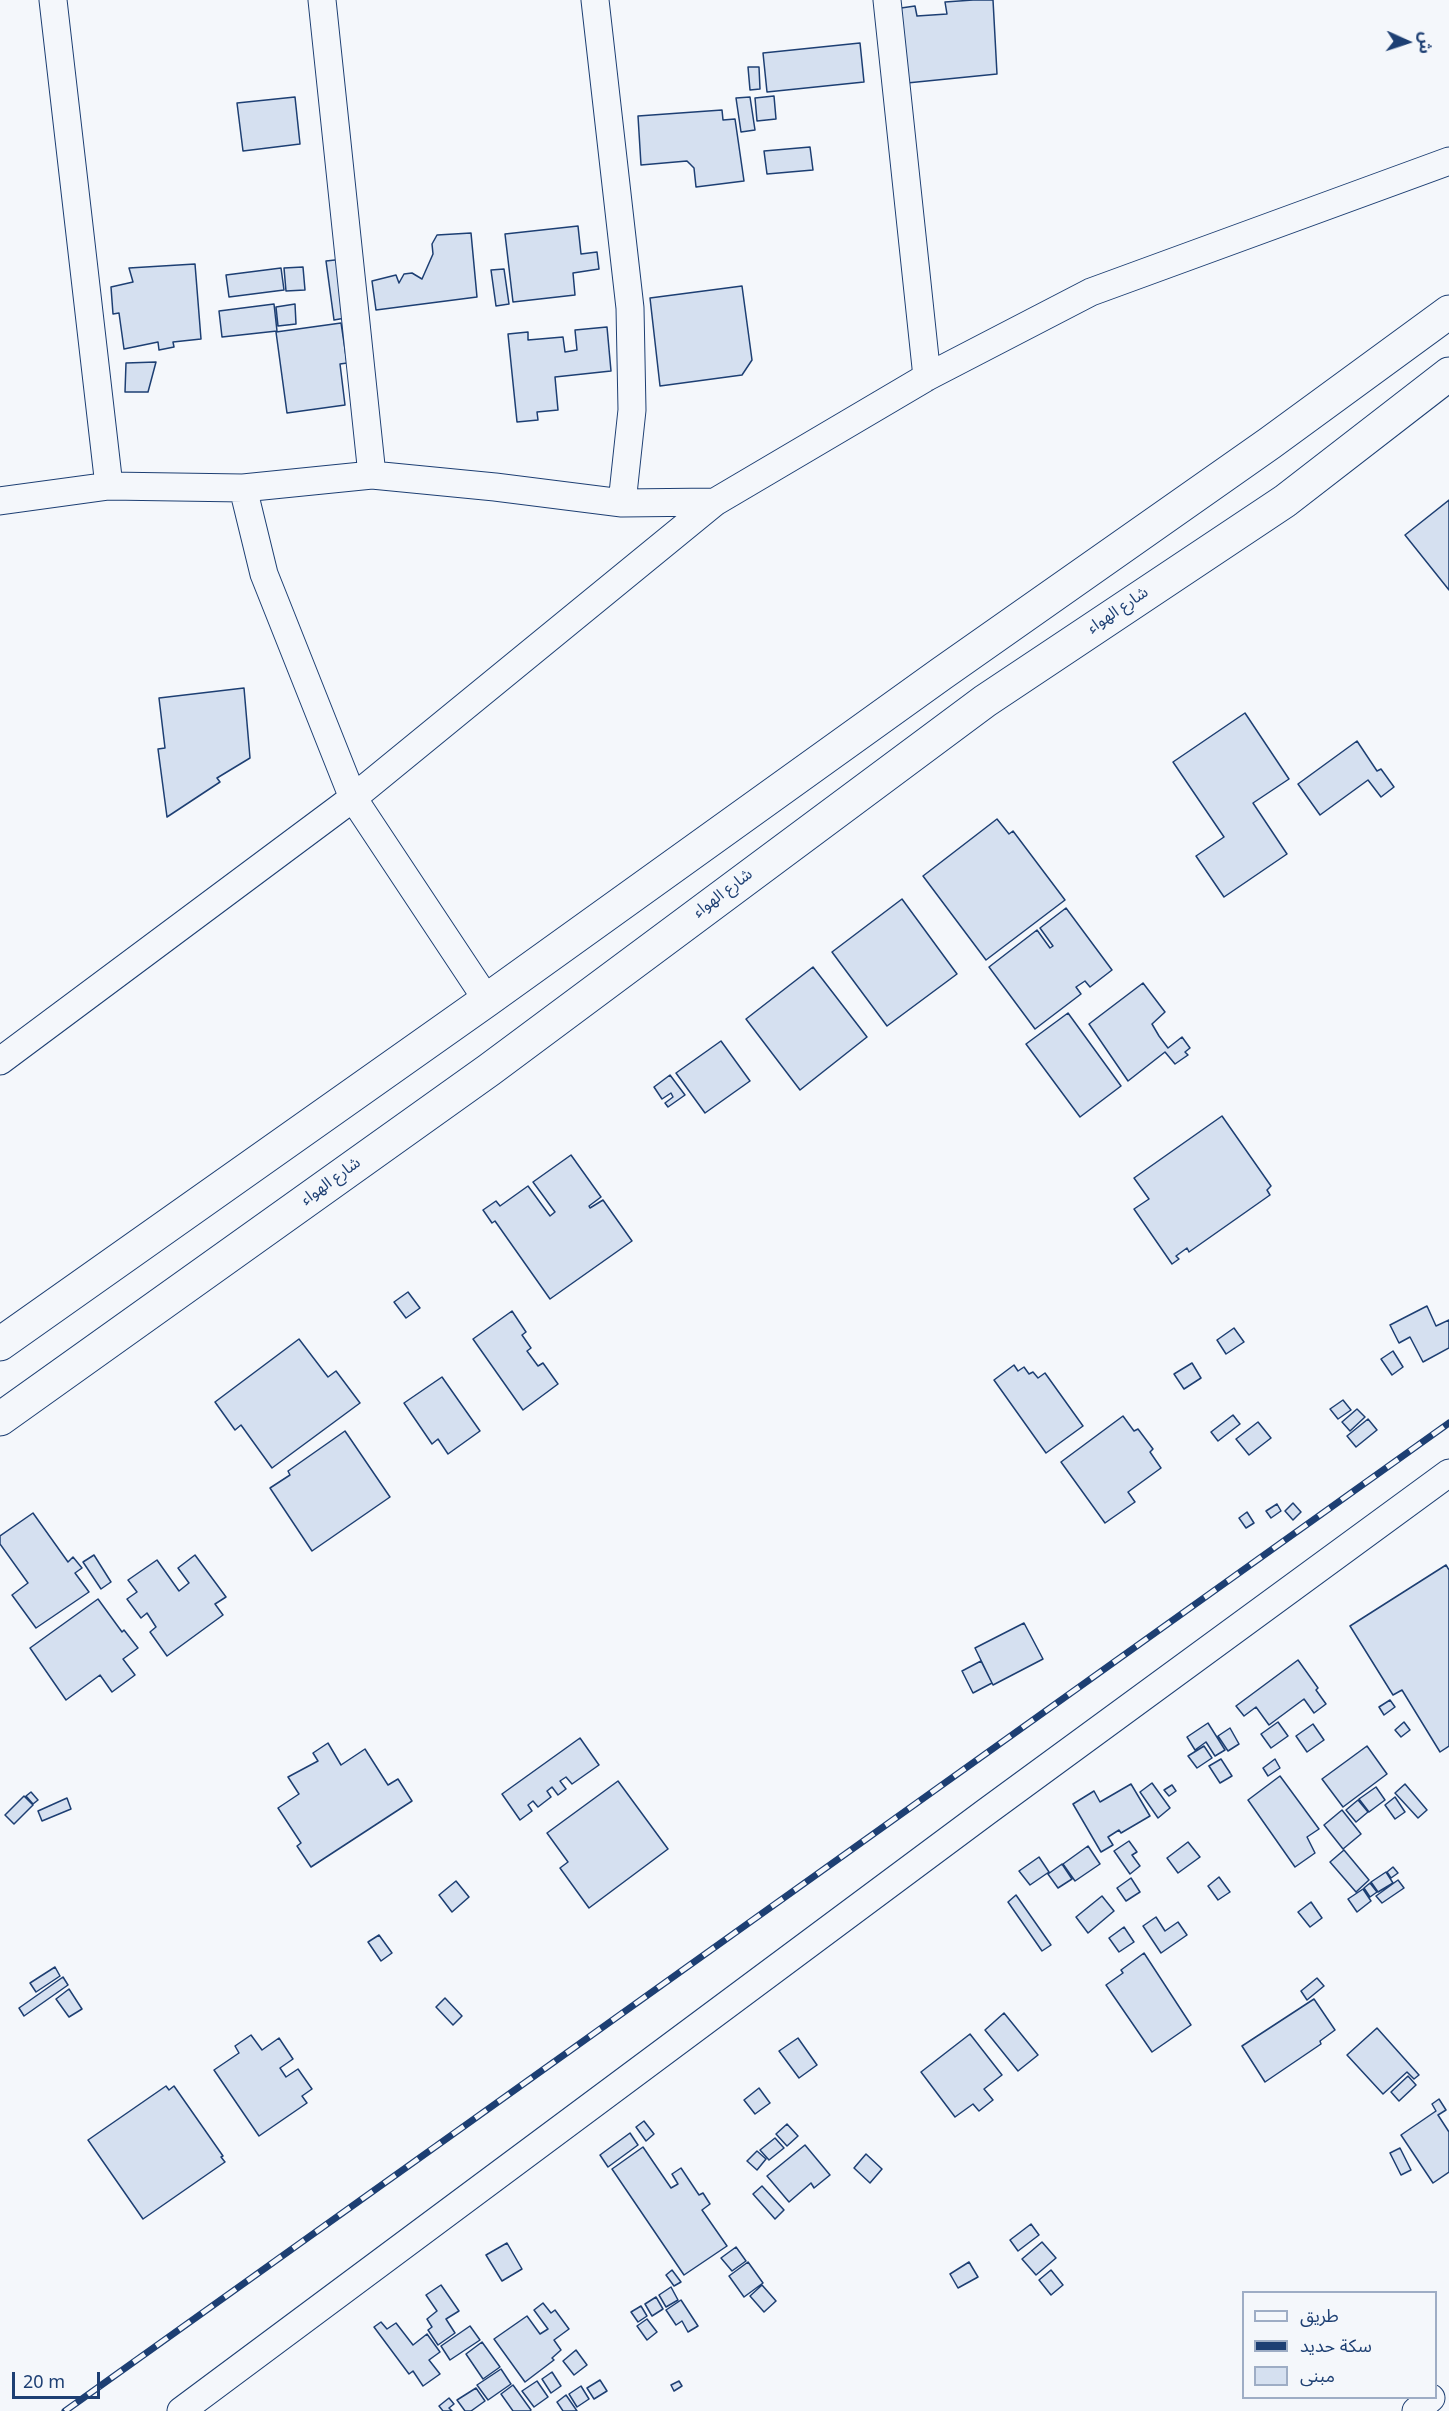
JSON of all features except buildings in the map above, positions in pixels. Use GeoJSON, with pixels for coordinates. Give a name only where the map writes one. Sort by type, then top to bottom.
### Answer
{"type":"FeatureCollection","features":[{"type":"Feature","properties":{"kind":"main road"},"geometry":{"type":"LineString","coordinates":[[0,1344],[487,1000],[941,674],[1270,443],[1449,312]]}},
{"type":"Feature","properties":{"kind":"main road","name":"شارع الهواء"},"geometry":{"type":"LineString","coordinates":[[0,1419],[480,1077],[985,701],[1285,501],[1449,374]]}},
{"type":"Feature","properties":{"kind":"street"},"geometry":{"type":"LineString","coordinates":[[53,0],[109,486]]}},
{"type":"Feature","properties":{"kind":"street"},"geometry":{"type":"LineString","coordinates":[[322,0],[372,476]]}},
{"type":"Feature","properties":{"kind":"street"},"geometry":{"type":"LineString","coordinates":[[596,0],[633,359],[632,410],[622,503]]}},
{"type":"Feature","properties":{"kind":"street"},"geometry":{"type":"LineString","coordinates":[[887,0],[927,377]]}},
{"type":"Feature","properties":{"kind":"street"},"geometry":{"type":"LineString","coordinates":[[0,1061],[353,798],[715,502],[927,377],[1092,292],[1449,161]]}},
{"type":"Feature","properties":{"kind":"street"},"geometry":{"type":"LineString","coordinates":[[0,501],[109,486],[243,488],[372,476],[495,487],[622,503],[715,502]]}},
{"type":"Feature","properties":{"kind":"street"},"geometry":{"type":"LineString","coordinates":[[243,488],[264,574],[353,798],[487,1000]]}},
{"type":"Feature","properties":{"kind":"street"},"geometry":{"type":"LineString","coordinates":[[183,2410],[986,1812],[1449,1473]]}},
{"type":"Feature","properties":{"kind":"street"},"geometry":{"type":"LineString","coordinates":[[1437,2393],[1449,2381]]}},
{"type":"Feature","properties":{"kind":"street"},"geometry":{"type":"LineString","coordinates":[[1416,2411],[1429,2399]]}},
{"type":"Feature","properties":{"kind":"railway"},"geometry":{"type":"LineString","coordinates":[[65,2411],[1449,1423]]}}]}
